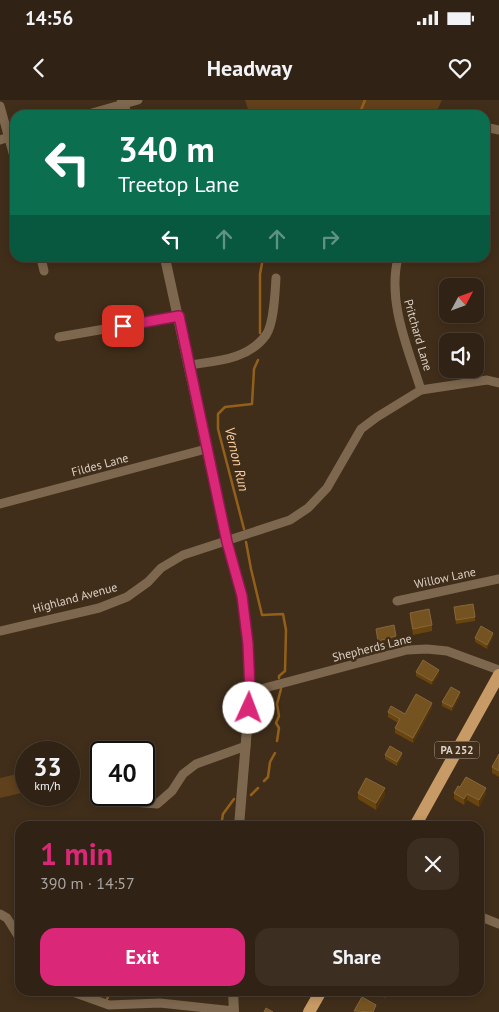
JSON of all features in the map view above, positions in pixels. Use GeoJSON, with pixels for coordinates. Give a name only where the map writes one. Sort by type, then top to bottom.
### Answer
{"type":"FeatureCollection","features":[{"type":"Feature","properties":{"kind":"main road","name":"PA 252"},"geometry":{"type":"LineString","coordinates":[[417,821],[499,675]]}},
{"type":"Feature","properties":{"kind":"main road"},"geometry":{"type":"LineString","coordinates":[[309,1012],[318,996]]}},
{"type":"Feature","properties":{"kind":"street"},"geometry":{"type":"LineString","coordinates":[[100,110],[123,102],[138,100]]}},
{"type":"Feature","properties":{"kind":"street"},"geometry":{"type":"LineString","coordinates":[[0,106],[8,138]]}},
{"type":"Feature","properties":{"kind":"street"},"geometry":{"type":"LineString","coordinates":[[42,262],[44,271]]}},
{"type":"Feature","properties":{"kind":"street"},"geometry":{"type":"LineString","coordinates":[[167,262],[206,450],[227,542],[242,596],[248,644],[250,692],[239,821]]}},
{"type":"Feature","properties":{"kind":"street","name":"Pritchard Lane"},"geometry":{"type":"LineString","coordinates":[[397,262],[394,274],[397,310],[421,390]]}},
{"type":"Feature","properties":{"kind":"street"},"geometry":{"type":"LineString","coordinates":[[189,365],[229,359],[251,349],[267,334],[274,310],[276,278]]}},
{"type":"Feature","properties":{"kind":"street"},"geometry":{"type":"LineString","coordinates":[[58,337],[179,316]]}},
{"type":"Feature","properties":{"kind":"street","name":"Highland Avenue"},"geometry":{"type":"LineString","coordinates":[[0,631],[99,608],[127,597],[148,582],[161,568],[183,555],[290,520],[308,508],[327,488],[361,428],[421,390],[487,380],[499,383]]}},
{"type":"Feature","properties":{"kind":"street","name":"Fildes Lane"},"geometry":{"type":"LineString","coordinates":[[0,504],[206,450]]}},
{"type":"Feature","properties":{"kind":"street","name":"Willow Lane"},"geometry":{"type":"LineString","coordinates":[[397,601],[499,579]]}},
{"type":"Feature","properties":{"kind":"street","name":"Shepherds Lane"},"geometry":{"type":"LineString","coordinates":[[250,692],[407,650],[427,648],[447,651],[499,670]]}},
{"type":"Feature","properties":{"kind":"street"},"geometry":{"type":"LineString","coordinates":[[155,804],[172,790],[183,774],[196,764],[246,746]]}},
{"type":"Feature","properties":{"kind":"street"},"geometry":{"type":"LineString","coordinates":[[0,914],[7,918],[15,931]]}},
{"type":"Feature","properties":{"kind":"street"},"geometry":{"type":"LineString","coordinates":[[484,918],[499,924]]}},
{"type":"Feature","properties":{"kind":"street"},"geometry":{"type":"LineString","coordinates":[[85,996],[105,1003],[160,1003],[234,1011],[234,996]]}},
{"type":"Feature","properties":{"kind":"shaded area"},"geometry":{"type":"Polygon","coordinates":[[[245,100],[442,100],[437,110],[248,110],[245,100]]]}},
{"type":"Feature","properties":{"kind":"shaded area"},"geometry":{"type":"Polygon","coordinates":[[[15,775],[15,795],[0,798],[0,778],[15,775]]]}},
{"type":"Feature","properties":{"kind":"building"},"geometry":{"type":"Polygon","coordinates":[[[473,604],[475,617],[456,620],[454,607],[473,604]]]}},
{"type":"Feature","properties":{"kind":"building"},"geometry":{"type":"Polygon","coordinates":[[[429,609],[432,625],[413,629],[410,613],[429,609]]]}},
{"type":"Feature","properties":{"kind":"building"},"geometry":{"type":"Polygon","coordinates":[[[394,625],[396,636],[378,641],[376,629],[394,625]]]}},
{"type":"Feature","properties":{"kind":"building"},"geometry":{"type":"Polygon","coordinates":[[[481,626],[493,633],[487,645],[475,638],[481,626]]]}},
{"type":"Feature","properties":{"kind":"building"},"geometry":{"type":"Polygon","coordinates":[[[423,660],[439,670],[432,681],[416,672],[423,660]]]}},
{"type":"Feature","properties":{"kind":"building"},"geometry":{"type":"Polygon","coordinates":[[[451,687],[460,692],[452,707],[442,702],[451,687]]]}},
{"type":"Feature","properties":{"kind":"building"},"geometry":{"type":"Polygon","coordinates":[[[416,694],[432,703],[413,738],[395,728],[400,719],[388,712],[391,706],[405,714],[416,694]]]}},
{"type":"Feature","properties":{"kind":"building"},"geometry":{"type":"Polygon","coordinates":[[[390,746],[402,753],[397,762],[385,755],[390,746]]]}},
{"type":"Feature","properties":{"kind":"building"},"geometry":{"type":"Polygon","coordinates":[[[499,754],[499,771],[492,767],[499,754]]]}},
{"type":"Feature","properties":{"kind":"building"},"geometry":{"type":"Polygon","coordinates":[[[466,777],[486,788],[479,800],[467,794],[464,799],[454,793],[466,777]]]}},
{"type":"Feature","properties":{"kind":"building"},"geometry":{"type":"Polygon","coordinates":[[[366,778],[385,788],[376,803],[358,793],[366,778]]]}},
{"type":"Feature","properties":{"kind":"building"},"geometry":{"type":"Polygon","coordinates":[[[362,997],[376,1005],[373,1012],[354,1011],[362,997]]]}},
{"type":"Feature","properties":{"kind":"building"},"geometry":{"type":"Polygon","coordinates":[[[266,1008],[273,1012],[264,1012],[266,1008]]]}},
{"type":"Feature","properties":{"kind":"waterway","name":"Vernon Run"},"geometry":{"type":"LineString","coordinates":[[361,110],[365,100]]}},
{"type":"Feature","properties":{"kind":"waterway","name":"Vernon Run"},"geometry":{"type":"LineString","coordinates":[[260,333],[260,274],[262,262]]}},
{"type":"Feature","properties":{"kind":"waterway","name":"Vernon Run"},"geometry":{"type":"LineString","coordinates":[[244,529],[218,429],[218,414],[225,407],[252,404],[254,369],[258,360]]}},
{"type":"Feature","properties":{"kind":"waterway","name":"Vernon Run"},"geometry":{"type":"LineString","coordinates":[[246,542],[262,615],[283,614],[286,630],[285,671],[279,678]]}},
{"type":"Feature","properties":{"kind":"waterway","name":"Vernon Run"},"geometry":{"type":"LineString","coordinates":[[277,741],[279,728],[276,723],[279,716],[277,704],[281,689]]}},
{"type":"Feature","properties":{"kind":"waterway","name":"Vernon Run"},"geometry":{"type":"LineString","coordinates":[[264,781],[268,777],[270,762],[275,753]]}},
{"type":"Feature","properties":{"kind":"waterway","name":"Vernon Run"},"geometry":{"type":"LineString","coordinates":[[251,795],[258,788]]}},
{"type":"Feature","properties":{"kind":"waterway","name":"Vernon Run"},"geometry":{"type":"LineString","coordinates":[[222,821],[223,814],[234,799]]}},
{"type":"Feature","properties":{"kind":"waterway","name":"Vernon Run"},"geometry":{"type":"LineString","coordinates":[[106,1001],[108,996]]}},
{"type":"Feature","properties":{"kind":"route"},"geometry":{"type":"LineString","coordinates":[[123,326],[179,316],[206,450],[232,565],[242,596],[248,644],[249,708]]}}]}
